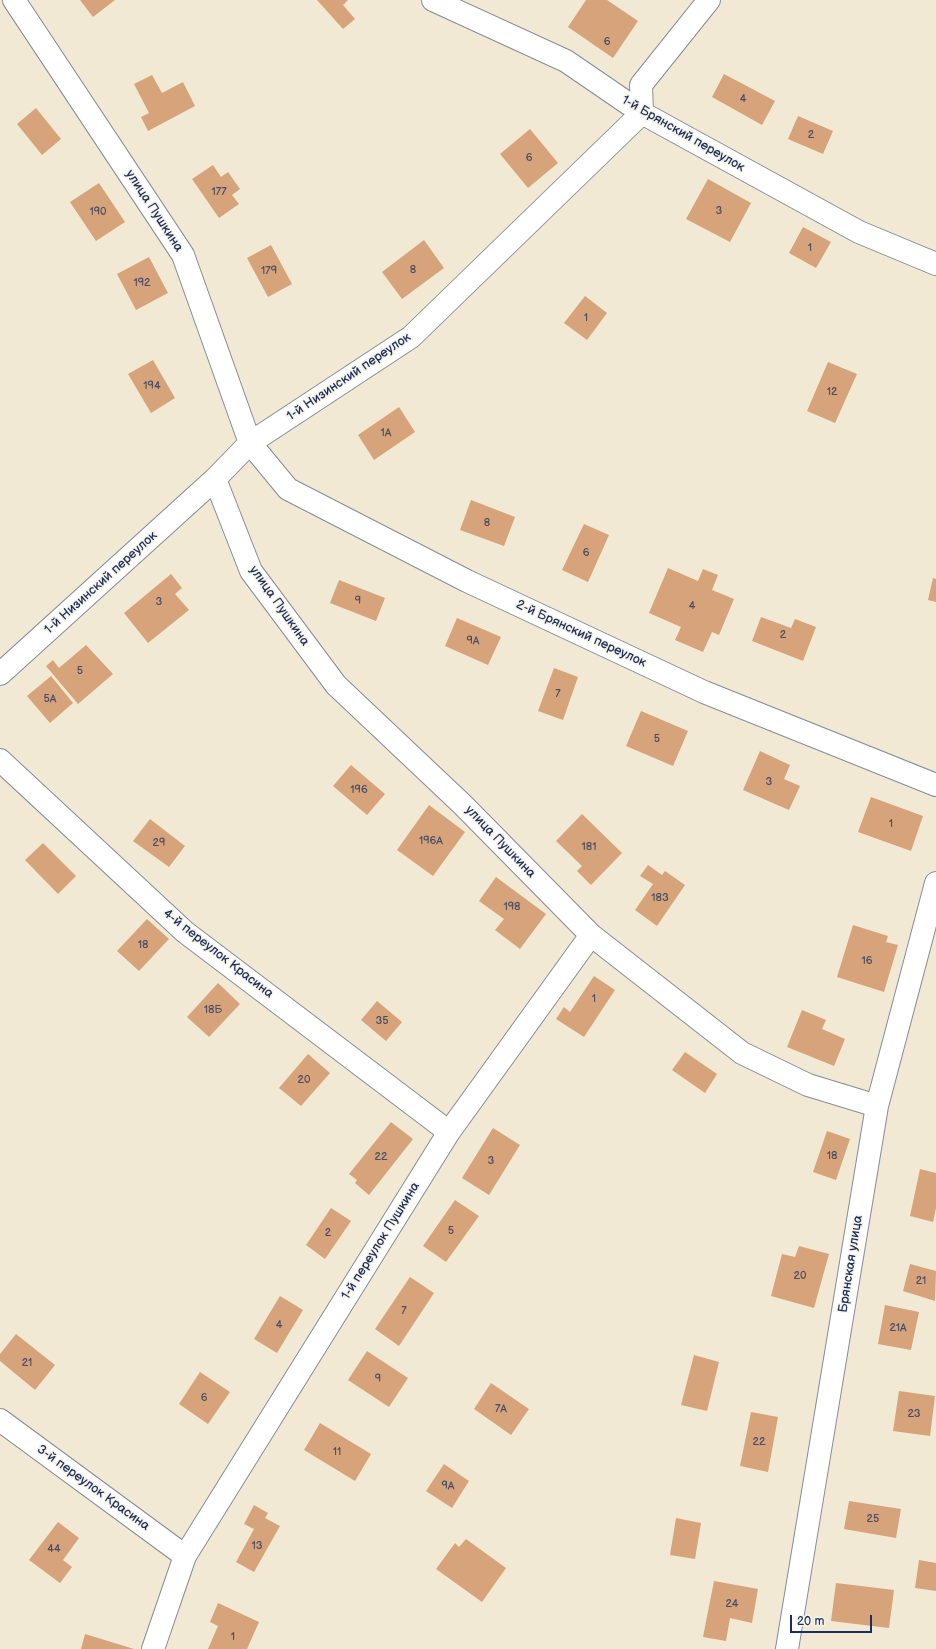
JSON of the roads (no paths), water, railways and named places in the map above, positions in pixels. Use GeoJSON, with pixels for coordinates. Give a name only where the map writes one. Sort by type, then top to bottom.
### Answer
{"type":"FeatureCollection","features":[{"type":"Feature","properties":{"kind":"street","name":"улица Пушкина"},"geometry":{"type":"LineString","coordinates":[[14,0],[183,255],[250,444]]}},
{"type":"Feature","properties":{"kind":"street","name":"1-й Брянский переулок"},"geometry":{"type":"LineString","coordinates":[[433,0],[566,62],[642,113],[859,232],[936,264]]}},
{"type":"Feature","properties":{"kind":"street"},"geometry":{"type":"LineString","coordinates":[[642,113],[641,85],[709,0]]}},
{"type":"Feature","properties":{"kind":"street","name":"1-й Низинский переулок"},"geometry":{"type":"LineString","coordinates":[[0,674],[215,479],[250,444],[411,337],[642,113]]}},
{"type":"Feature","properties":{"kind":"street","name":"2-й Брянский переулок"},"geometry":{"type":"LineString","coordinates":[[250,444],[288,489],[467,581],[704,692],[936,785]]}},
{"type":"Feature","properties":{"kind":"street","name":"улица Пушкина"},"geometry":{"type":"LineString","coordinates":[[215,479],[252,571],[336,685],[464,805],[590,935],[742,1053],[808,1085],[877,1106]]}},
{"type":"Feature","properties":{"kind":"street","name":"4-й переулок Красина"},"geometry":{"type":"LineString","coordinates":[[0,760],[185,932],[449,1132]]}},
{"type":"Feature","properties":{"kind":"street","name":"Брянская улица"},"geometry":{"type":"LineString","coordinates":[[787,1649],[877,1106],[936,884]]}},
{"type":"Feature","properties":{"kind":"street","name":"1-й переулок Пушкина"},"geometry":{"type":"LineString","coordinates":[[153,1649],[185,1556],[449,1132],[590,935]]}},
{"type":"Feature","properties":{"kind":"street","name":"3-й переулок Красина"},"geometry":{"type":"LineString","coordinates":[[0,1420],[185,1556]]}}]}
